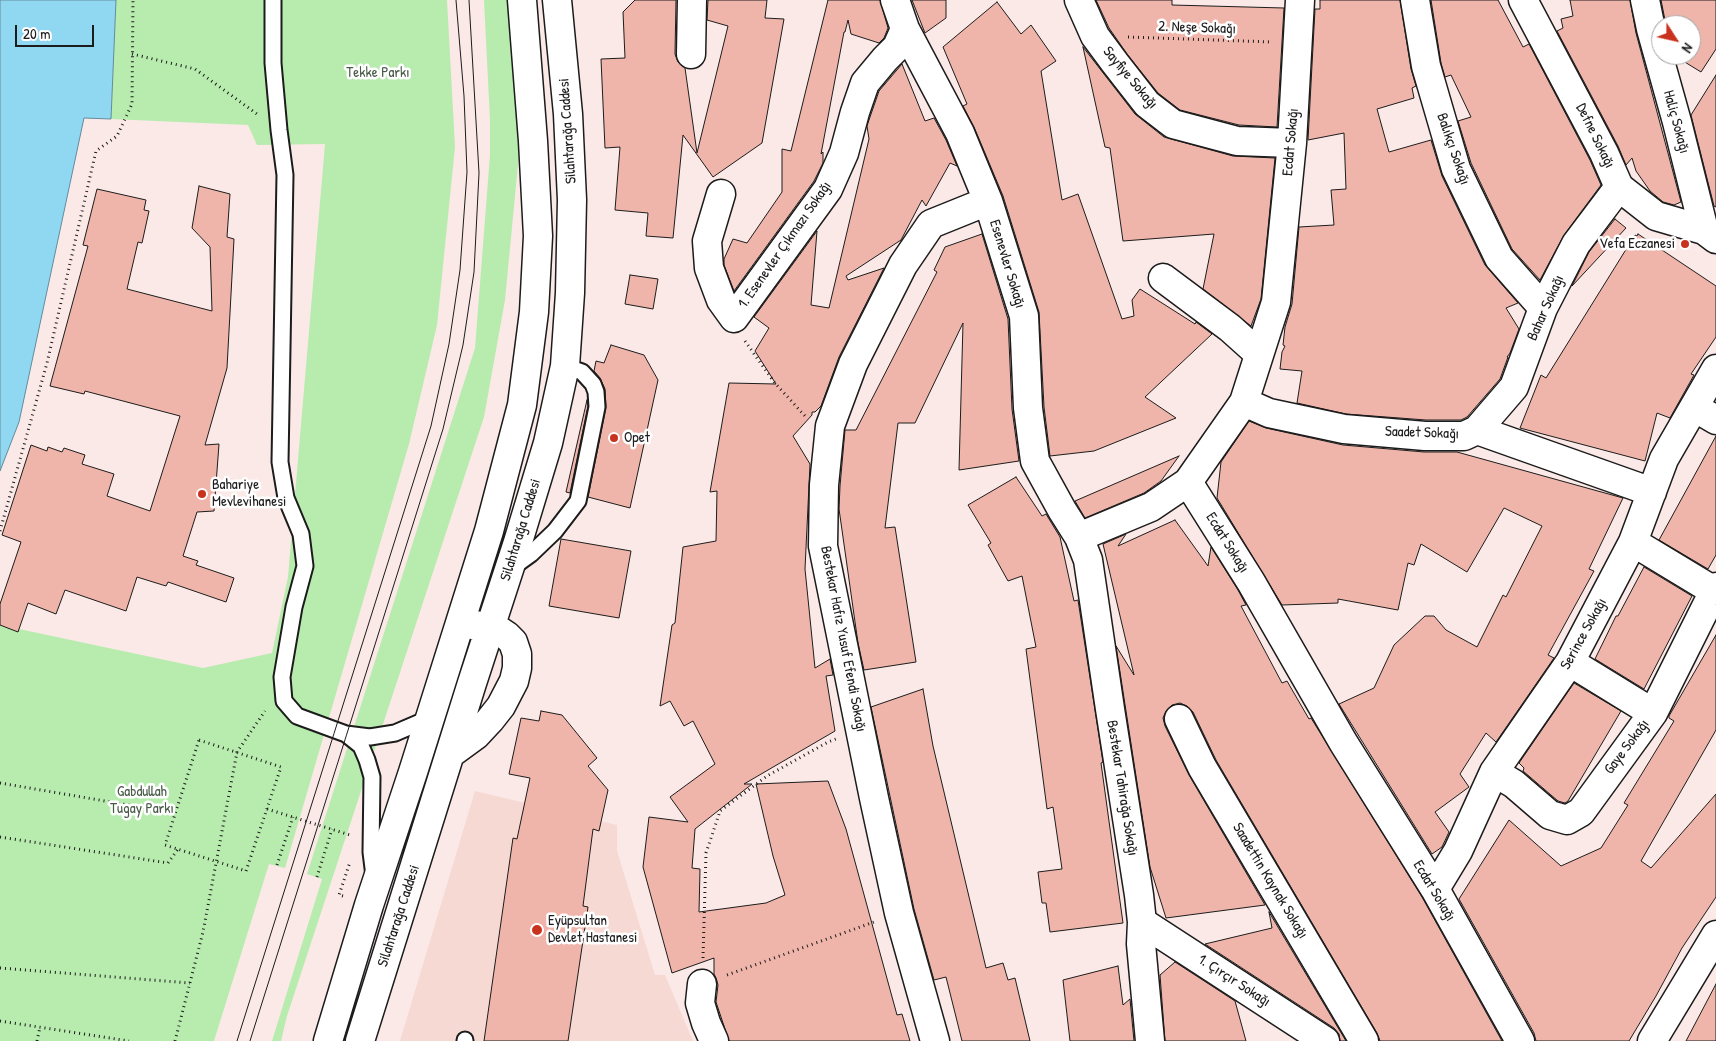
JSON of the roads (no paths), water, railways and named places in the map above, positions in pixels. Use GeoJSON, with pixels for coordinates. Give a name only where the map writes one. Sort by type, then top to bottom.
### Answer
{"type":"FeatureCollection","features":[{"type":"Feature","properties":{"kind":"street","name":"Silahtarağa Caddesi"},"geometry":{"type":"LineString","coordinates":[[328,1041],[372,895],[489,531],[522,405],[534,312],[538,236],[522,0]]}},
{"type":"Feature","properties":{"kind":"street","name":"Silahtarağa Caddesi"},"geometry":{"type":"LineString","coordinates":[[360,1041],[548,443],[565,366],[570,293],[572,200],[568,114],[557,0]]}},
{"type":"Feature","properties":{"kind":"street"},"geometry":{"type":"LineString","coordinates":[[691,54],[692,0]]}},
{"type":"Feature","properties":{"kind":"street","name":"Esenevler Sokağı"},"geometry":{"type":"LineString","coordinates":[[895,0],[905,28],[960,133],[988,201],[1024,316],[1028,408],[1035,461],[1079,537]]}},
{"type":"Feature","properties":{"kind":"street","name":"Sayfiye Sokağı"},"geometry":{"type":"LineString","coordinates":[[1079,0],[1095,36],[1147,104],[1173,124],[1237,141],[1292,143]]}},
{"type":"Feature","properties":{"kind":"street","name":"Ecdat Sokağı"},"geometry":{"type":"LineString","coordinates":[[1300,0],[1292,143],[1276,302],[1244,402],[1188,482],[1251,582],[1343,742],[1435,889],[1520,1041]]}},
{"type":"Feature","properties":{"kind":"street","name":"Balıkçı Sokağı"},"geometry":{"type":"LineString","coordinates":[[1415,0],[1426,66],[1456,169],[1500,258],[1543,308]]}},
{"type":"Feature","properties":{"kind":"street","name":"Defne Sokağı"},"geometry":{"type":"LineString","coordinates":[[1523,0],[1596,136],[1619,187],[1656,216],[1710,235]]}},
{"type":"Feature","properties":{"kind":"street","name":"Haliç Sokağı"},"geometry":{"type":"LineString","coordinates":[[1645,0],[1651,29],[1710,235]]}},
{"type":"Feature","properties":{"kind":"street","name":"1. Esenevler Çıkmazı Sokağı"},"geometry":{"type":"LineString","coordinates":[[721,194],[707,241],[709,268],[722,300],[734,318],[828,189],[844,153],[855,112],[866,83],[897,47],[905,28]]}},
{"type":"Feature","properties":{"kind":"street","name":"Bahar Sokağı"},"geometry":{"type":"LineString","coordinates":[[1478,430],[1514,387],[1543,308],[1576,244],[1619,187]]}},
{"type":"Feature","properties":{"kind":"street","name":"Bestekar Hafız Yusuf Efendi Sokağı"},"geometry":{"type":"LineString","coordinates":[[935,1041],[899,913],[823,546],[824,485],[830,426],[853,364],[903,265],[931,224],[988,201]]}},
{"type":"Feature","properties":{"kind":"street"},"geometry":{"type":"LineString","coordinates":[[1163,278],[1230,328],[1259,354]]}},
{"type":"Feature","properties":{"kind":"street","name":"Serince Sokağı"},"geometry":{"type":"LineString","coordinates":[[1435,889],[1458,851],[1494,772],[1570,662],[1633,542],[1664,459],[1705,414],[1716,369]]}},
{"type":"Feature","properties":{"kind":"street","name":"Saadet Sokağı"},"geometry":{"type":"LineString","coordinates":[[1244,402],[1269,413],[1344,429],[1426,436],[1464,436],[1478,430],[1652,492]]}},
{"type":"Feature","properties":{"kind":"street"},"geometry":{"type":"LineString","coordinates":[[1079,537],[1151,507],[1188,482]]}},
{"type":"Feature","properties":{"kind":"street","name":"Bestekar Tahirağa Sokağı"},"geometry":{"type":"LineString","coordinates":[[1079,537],[1088,560],[1139,895],[1142,922],[1141,944],[1150,1041]]}},
{"type":"Feature","properties":{"kind":"street"},"geometry":{"type":"LineString","coordinates":[[1633,542],[1715,589]]}},
{"type":"Feature","properties":{"kind":"street","name":"Gaye Sokağı"},"geometry":{"type":"LineString","coordinates":[[1494,772],[1514,784],[1550,815],[1566,820],[1581,812],[1653,713],[1715,589]]}},
{"type":"Feature","properties":{"kind":"street"},"geometry":{"type":"LineString","coordinates":[[450,754],[476,735],[501,706],[514,681],[517,668],[517,654],[513,642],[498,630],[473,625],[458,629]]}},
{"type":"Feature","properties":{"kind":"street"},"geometry":{"type":"LineString","coordinates":[[1570,662],[1653,713]]}},
{"type":"Feature","properties":{"kind":"street","name":"Saadettin Kaynak Sokağı"},"geometry":{"type":"LineString","coordinates":[[1179,719],[1202,767],[1364,1041]]}},
{"type":"Feature","properties":{"kind":"street","name":"1. Çırçır Sokağı"},"geometry":{"type":"LineString","coordinates":[[1142,922],[1325,1041]]}},
{"type":"Feature","properties":{"kind":"street"},"geometry":{"type":"LineString","coordinates":[[1652,1041],[1716,935]]}},
{"type":"Feature","properties":{"kind":"street"},"geometry":{"type":"LineString","coordinates":[[702,984],[700,1002],[714,1041]]}},
{"type":"Feature","properties":{"kind":"lane"},"geometry":{"type":"LineString","coordinates":[[273,0],[273,63],[285,175],[280,462],[286,498],[301,534],[305,566],[294,607],[282,677],[284,701],[296,716],[346,734],[370,737],[395,733],[430,718]]}},
{"type":"Feature","properties":{"kind":"lane"},"geometry":{"type":"LineString","coordinates":[[509,569],[531,554],[555,531],[578,501],[597,407],[596,392],[593,384],[582,372],[565,366]]}},
{"type":"Feature","properties":{"kind":"lane"},"geometry":{"type":"LineString","coordinates":[[346,734],[361,746],[372,777],[372,895]]}},
{"type":"Feature","properties":{"kind":"water"},"geometry":{"type":"Polygon","coordinates":[[[0,0],[116,0],[111,119],[84,118],[19,422],[0,471],[0,0]]]}},
{"type":"Feature","properties":{"kind":"tram line"},"geometry":{"type":"LineString","coordinates":[[237,1041],[431,426],[449,344],[460,270],[467,172],[464,96],[456,0]]}},
{"type":"Feature","properties":{"kind":"tram line"},"geometry":{"type":"LineString","coordinates":[[250,1041],[443,429],[463,345],[474,272],[479,173],[469,0]]}},
{"type":"Feature","properties":{"kind":"place","name":"Vefa Eczanesi"},"geometry":{"type":"Point","coordinates":[1685,244]}},
{"type":"Feature","properties":{"kind":"place","name":"Opet"},"geometry":{"type":"Point","coordinates":[614,438]}},
{"type":"Feature","properties":{"kind":"place","name":"Bahariye Mevlevihanesi"},"geometry":{"type":"Point","coordinates":[202,494]}},
{"type":"Feature","properties":{"kind":"place","name":"Eyüpsultan Devlet Hastanesi"},"geometry":{"type":"Point","coordinates":[537,930]}},
{"type":"Feature","properties":{"kind":"park label","name":"Tekke Parkı"},"geometry":{"type":"Point","coordinates":[378,73]}},
{"type":"Feature","properties":{"kind":"park label","name":"Gabdullah Tugay Parkı"},"geometry":{"type":"Point","coordinates":[142,800]}}]}
